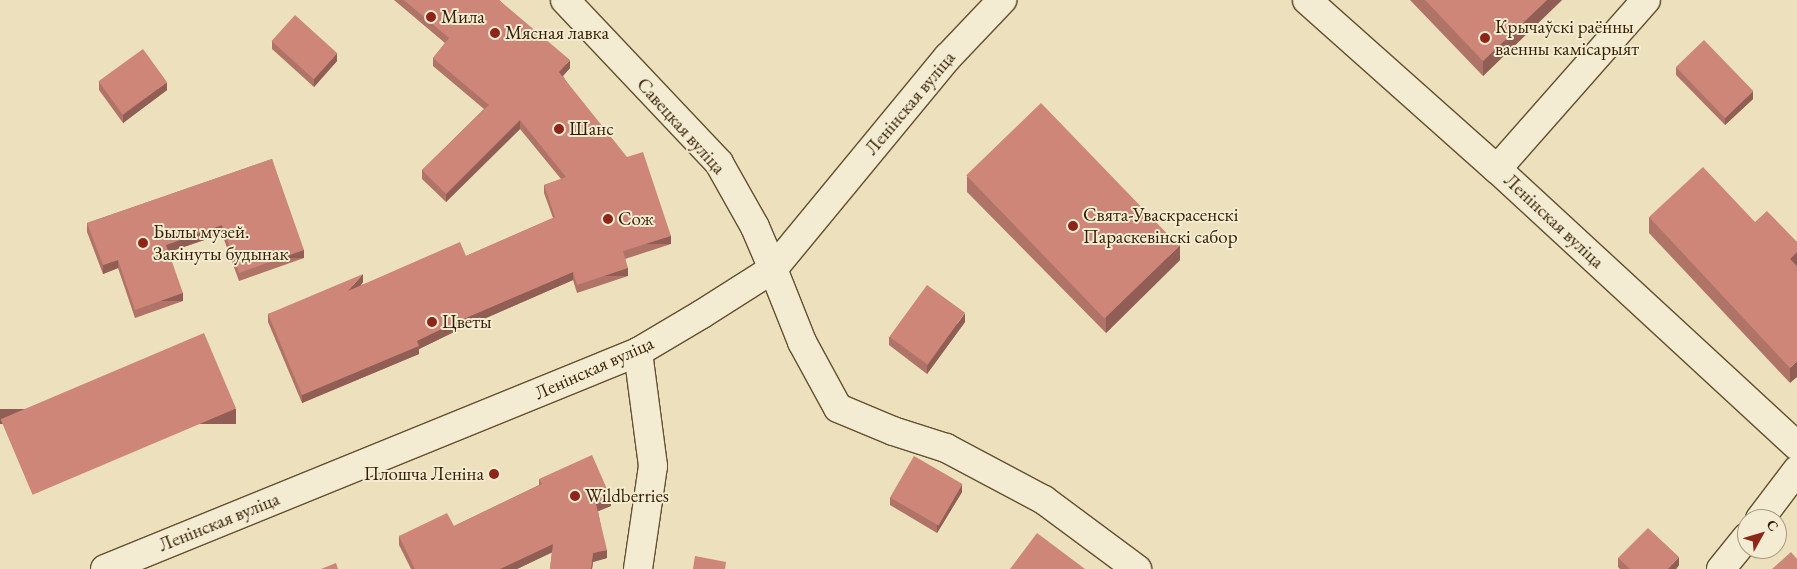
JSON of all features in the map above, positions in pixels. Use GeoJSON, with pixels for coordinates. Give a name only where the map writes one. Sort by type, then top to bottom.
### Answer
{"type":"FeatureCollection","features":[{"type":"Feature","properties":{"kind":"street","name":"Савецкая вуліца"},"geometry":{"type":"LineString","coordinates":[[564,0],[719,163],[756,227],[802,342],[838,408],[892,431],[946,448],[1044,500],[1137,569]]}},
{"type":"Feature","properties":{"kind":"street","name":"Ленінская вуліца"},"geometry":{"type":"LineString","coordinates":[[105,569],[638,352],[772,269],[948,57],[1002,0]]}},
{"type":"Feature","properties":{"kind":"street","name":"Ленінская вуліца"},"geometry":{"type":"LineString","coordinates":[[1307,0],[1497,169],[1797,446]]}},
{"type":"Feature","properties":{"kind":"street"},"geometry":{"type":"LineString","coordinates":[[1497,169],[1646,0]]}},
{"type":"Feature","properties":{"kind":"street"},"geometry":{"type":"LineString","coordinates":[[638,352],[652,466],[638,569]]}},
{"type":"Feature","properties":{"kind":"street"},"geometry":{"type":"LineString","coordinates":[[1768,509],[1797,470]]}},
{"type":"Feature","properties":{"kind":"street"},"geometry":{"type":"LineString","coordinates":[[1721,569],[1737,549]]}},
{"type":"Feature","properties":{"kind":"building"},"geometry":{"type":"Polygon","coordinates":[[[404,0],[499,0],[570,60],[559,72],[627,157],[643,152],[671,236],[623,251],[628,268],[577,285],[573,272],[454,323],[417,341],[419,346],[302,395],[268,314],[363,274],[348,291],[460,242],[466,256],[555,217],[544,185],[566,177],[520,120],[446,194],[422,170],[489,105],[433,58],[449,38],[404,0]]]}},
{"type":"Feature","properties":{"kind":"building","name":"Крычаўскі раённы ваенны камісарыят"},"geometry":{"type":"Polygon","coordinates":[[[1425,0],[1547,0],[1483,61],[1425,0]]]}},
{"type":"Feature","properties":{"kind":"building"},"geometry":{"type":"Polygon","coordinates":[[[295,15],[337,53],[314,79],[272,41],[295,15]]]}},
{"type":"Feature","properties":{"kind":"building"},"geometry":{"type":"Polygon","coordinates":[[[1704,40],[1753,91],[1725,118],[1676,67],[1704,40]]]}},
{"type":"Feature","properties":{"kind":"building"},"geometry":{"type":"Polygon","coordinates":[[[143,49],[167,82],[123,114],[99,81],[143,49]]]}},
{"type":"Feature","properties":{"kind":"building","name":"Свята-Уваскрасенскі Параскевінскі сабор"},"geometry":{"type":"Polygon","coordinates":[[[1041,103],[1179,246],[1104,318],[966,175],[1041,103]]]}},
{"type":"Feature","properties":{"kind":"building","name":"Былы музей. Закінуты будынак"},"geometry":{"type":"Polygon","coordinates":[[[272,159],[304,250],[239,273],[222,225],[166,245],[183,293],[135,310],[118,260],[103,265],[87,223],[272,159]]]}},
{"type":"Feature","properties":{"kind":"building"},"geometry":{"type":"Polygon","coordinates":[[[1703,167],[1755,222],[1767,211],[1797,242],[1797,252],[1790,259],[1797,266],[1797,361],[1790,368],[1649,217],[1703,167]]]}},
{"type":"Feature","properties":{"kind":"building"},"geometry":{"type":"Polygon","coordinates":[[[927,285],[965,313],[927,364],[889,337],[927,285]]]}},
{"type":"Feature","properties":{"kind":"building"},"geometry":{"type":"Polygon","coordinates":[[[204,333],[236,408],[33,495],[1,419],[204,333]]]}},
{"type":"Feature","properties":{"kind":"building"},"geometry":{"type":"Polygon","coordinates":[[[592,455],[611,498],[596,504],[607,550],[593,553],[591,569],[550,569],[553,544],[500,569],[415,569],[399,536],[447,513],[454,526],[542,484],[539,479],[592,455]]]}},
{"type":"Feature","properties":{"kind":"building"},"geometry":{"type":"Polygon","coordinates":[[[914,456],[962,484],[938,526],[890,498],[914,456]]]}},
{"type":"Feature","properties":{"kind":"building"},"geometry":{"type":"Polygon","coordinates":[[[1648,528],[1679,557],[1668,569],[1630,569],[1618,558],[1648,528]]]}},
{"type":"Feature","properties":{"kind":"building"},"geometry":{"type":"Polygon","coordinates":[[[1037,533],[1085,569],[1010,569],[1037,533]]]}},
{"type":"Feature","properties":{"kind":"building"},"geometry":{"type":"Polygon","coordinates":[[[1791,552],[1797,559],[1797,569],[1772,569],[1783,559],[1787,559],[1787,556],[1791,552]]]}},
{"type":"Feature","properties":{"kind":"building"},"geometry":{"type":"Polygon","coordinates":[[[695,556],[726,562],[725,569],[693,569],[695,556]]]}},
{"type":"Feature","properties":{"kind":"building"},"geometry":{"type":"Polygon","coordinates":[[[336,563],[338,569],[321,569],[336,563]]]}},
{"type":"Feature","properties":{"kind":"place","name":"Мила"},"geometry":{"type":"Point","coordinates":[431,17]}},
{"type":"Feature","properties":{"kind":"place","name":"Мясная лавка"},"geometry":{"type":"Point","coordinates":[495,33]}},
{"type":"Feature","properties":{"kind":"place","name":"Крычаўскі раённы ваенны камісарыят"},"geometry":{"type":"Point","coordinates":[1485,38]}},
{"type":"Feature","properties":{"kind":"place","name":"Шанс"},"geometry":{"type":"Point","coordinates":[559,129]}},
{"type":"Feature","properties":{"kind":"place","name":"Сож"},"geometry":{"type":"Point","coordinates":[608,219]}},
{"type":"Feature","properties":{"kind":"place","name":"Свята-Уваскрасенскі Параскевінскі сабор"},"geometry":{"type":"Point","coordinates":[1073,226]}},
{"type":"Feature","properties":{"kind":"place","name":"Былы музей. Закінуты будынак"},"geometry":{"type":"Point","coordinates":[143,243]}},
{"type":"Feature","properties":{"kind":"place","name":"Цветы"},"geometry":{"type":"Point","coordinates":[432,322]}},
{"type":"Feature","properties":{"kind":"place","name":"Плошча Леніна"},"geometry":{"type":"Point","coordinates":[494,474]}},
{"type":"Feature","properties":{"kind":"place","name":"Wildberries"},"geometry":{"type":"Point","coordinates":[575,496]}}]}
